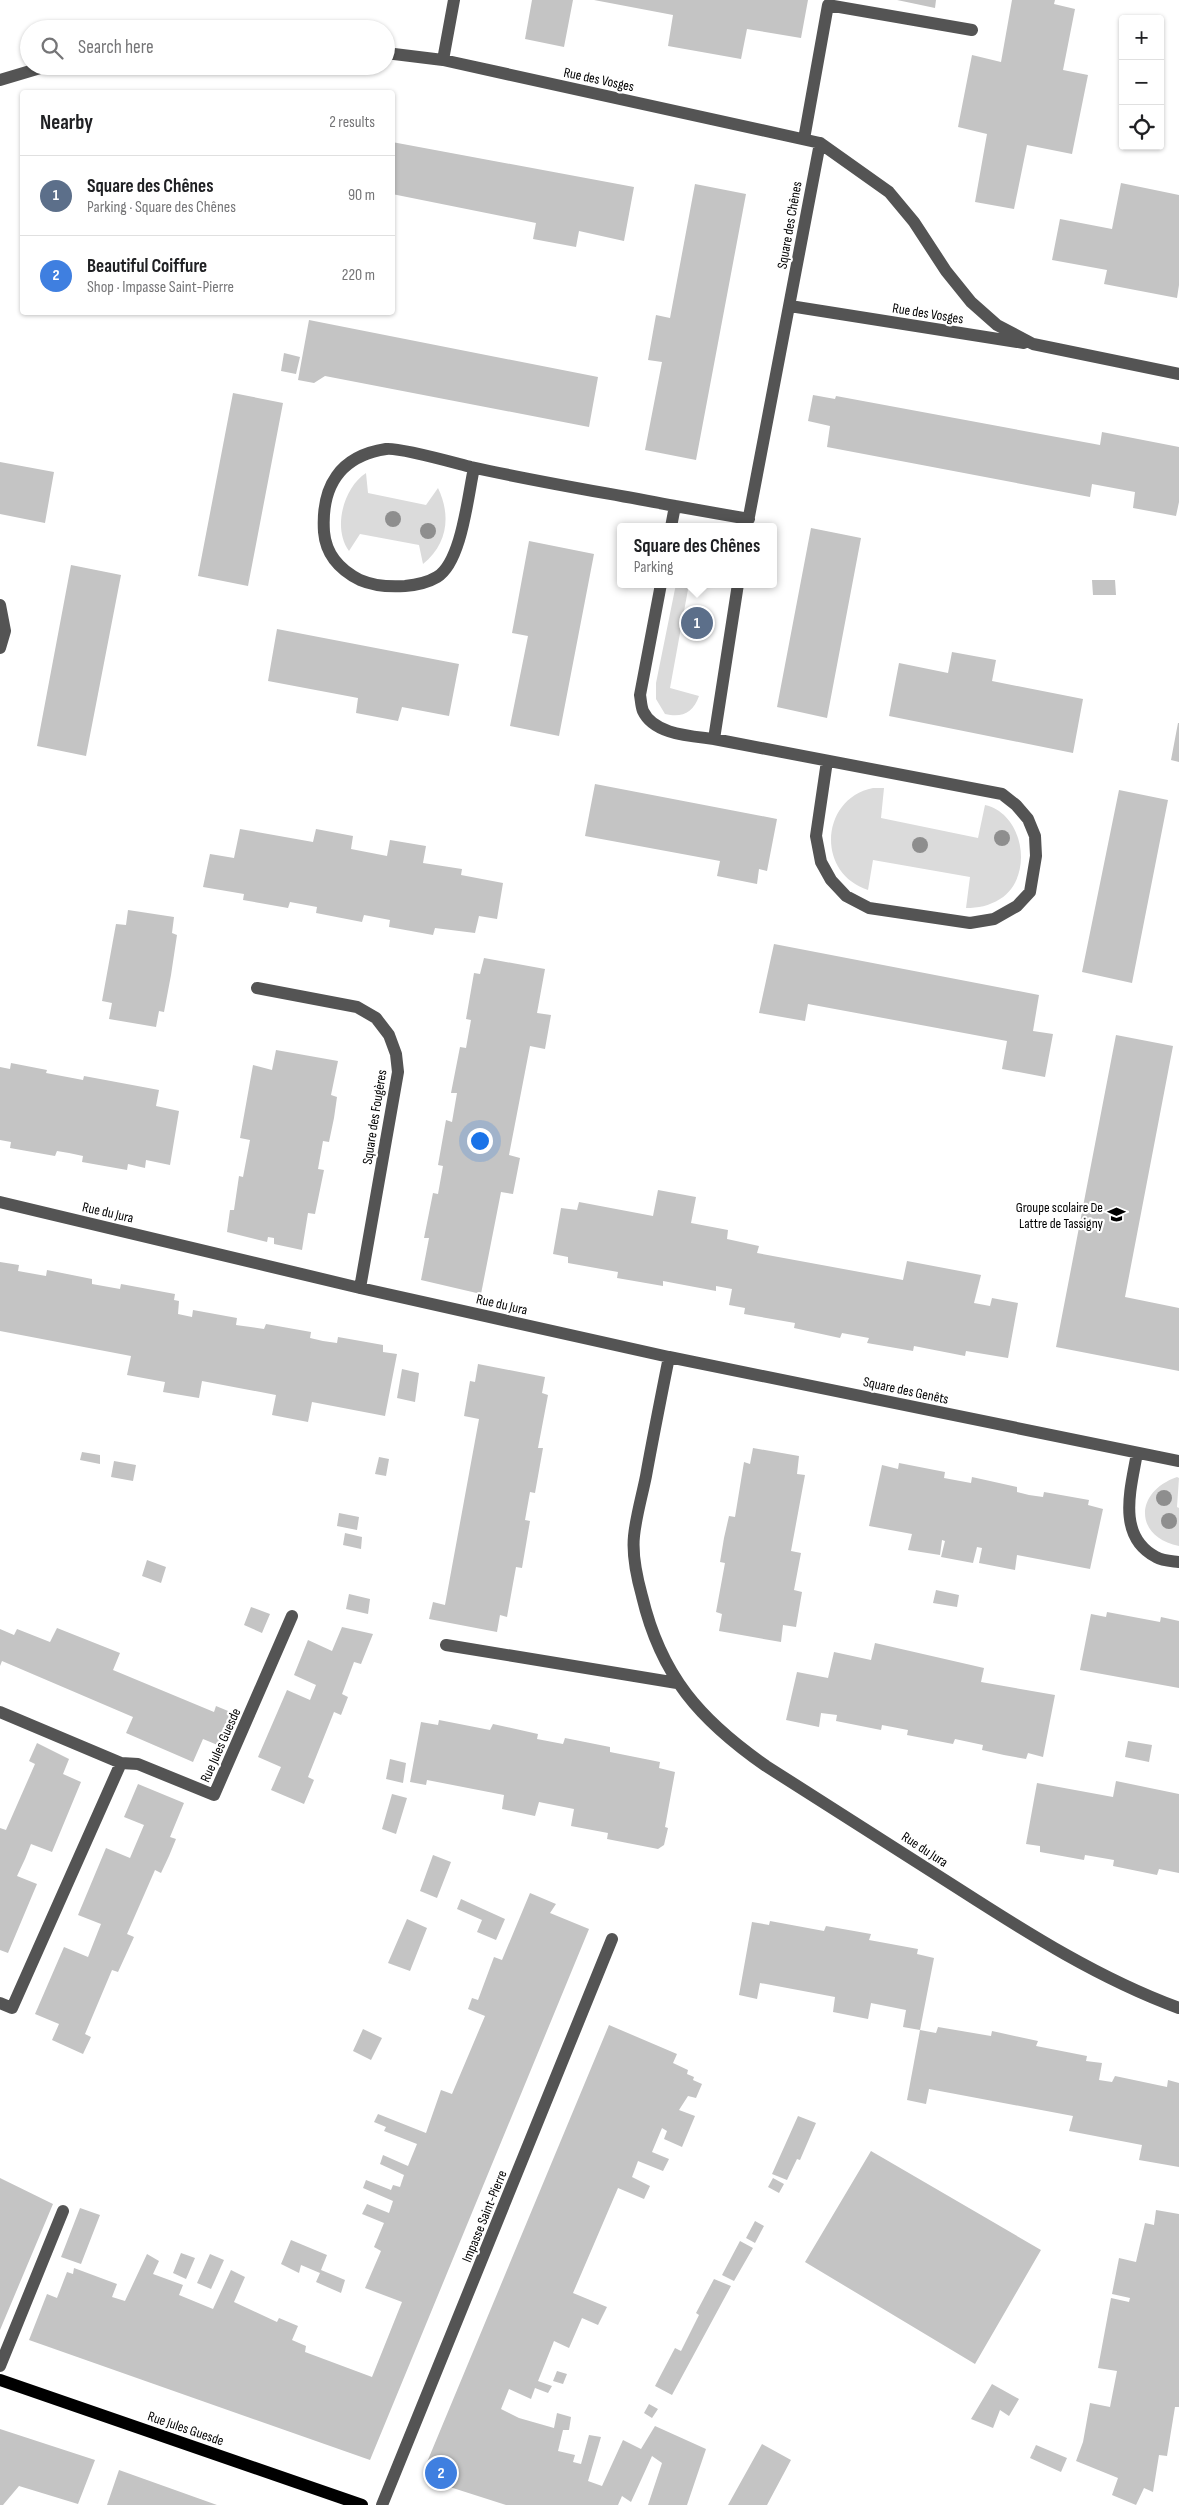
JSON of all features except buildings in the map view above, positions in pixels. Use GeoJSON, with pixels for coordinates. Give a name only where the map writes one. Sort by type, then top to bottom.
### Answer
{"type":"FeatureCollection","features":[{"type":"Feature","properties":{"kind":"main road","name":"Rue Jules Guesde"},"geometry":{"type":"LineString","coordinates":[[0,2380],[362,2505]]}},
{"type":"Feature","properties":{"kind":"street"},"geometry":{"type":"LineString","coordinates":[[443,60],[454,0]]}},
{"type":"Feature","properties":{"kind":"street"},"geometry":{"type":"LineString","coordinates":[[804,139],[828,6],[972,30]]}},
{"type":"Feature","properties":{"kind":"street","name":"Rue des Vosges"},"geometry":{"type":"LineString","coordinates":[[395,54],[443,60],[820,143],[889,192],[914,222],[946,271],[971,302],[997,325],[1033,344]]}},
{"type":"Feature","properties":{"kind":"street"},"geometry":{"type":"LineString","coordinates":[[0,80],[20,74]]}},
{"type":"Feature","properties":{"kind":"street","name":"Square des Chênes"},"geometry":{"type":"LineString","coordinates":[[474,468],[452,559],[439,576],[419,584],[394,587],[367,583],[346,573],[332,559],[325,540],[324,519],[329,486],[346,464],[365,454],[388,448],[474,468],[675,506],[748,523],[820,143]]}},
{"type":"Feature","properties":{"kind":"street","name":"Rue des Vosges"},"geometry":{"type":"LineString","coordinates":[[790,306],[1033,344],[1179,374]]}},
{"type":"Feature","properties":{"kind":"street"},"geometry":{"type":"LineString","coordinates":[[673,523],[675,506]]}},
{"type":"Feature","properties":{"kind":"street"},"geometry":{"type":"LineString","coordinates":[[660,588],[640,695],[643,711],[651,721],[662,728],[683,735],[714,739],[1002,794],[1016,805],[1028,819],[1035,836],[1036,856],[1030,892],[1017,906],[994,919],[970,923],[869,908],[846,896],[831,880],[821,862],[816,836],[827,761]]}},
{"type":"Feature","properties":{"kind":"street"},"geometry":{"type":"LineString","coordinates":[[714,739],[737,588]]}},
{"type":"Feature","properties":{"kind":"street"},"geometry":{"type":"LineString","coordinates":[[0,605],[5,631],[0,648]]}},
{"type":"Feature","properties":{"kind":"street","name":"Square des Fougères"},"geometry":{"type":"LineString","coordinates":[[257,988],[357,1007],[376,1018],[389,1035],[398,1072],[360,1288]]}},
{"type":"Feature","properties":{"kind":"street","name":"Rue du Jura"},"geometry":{"type":"LineString","coordinates":[[0,1202],[360,1288],[669,1357],[634,1537],[637,1577],[646,1615],[659,1650],[677,1683],[705,1717],[735,1744],[766,1766],[1077,1962],[1150,1998],[1179,2008]]}},
{"type":"Feature","properties":{"kind":"street","name":"Square des Genêts"},"geometry":{"type":"LineString","coordinates":[[669,1357],[1179,1461]]}},
{"type":"Feature","properties":{"kind":"street"},"geometry":{"type":"LineString","coordinates":[[1137,1453],[1128,1511],[1132,1532],[1145,1549],[1158,1558],[1179,1562]]}},
{"type":"Feature","properties":{"kind":"street","name":"Rue Jules Guesde"},"geometry":{"type":"LineString","coordinates":[[0,1712],[121,1763],[138,1764],[214,1795],[292,1616]]}},
{"type":"Feature","properties":{"kind":"street"},"geometry":{"type":"LineString","coordinates":[[446,1645],[677,1683]]}},
{"type":"Feature","properties":{"kind":"street"},"geometry":{"type":"LineString","coordinates":[[0,2003],[12,2008],[121,1763]]}},
{"type":"Feature","properties":{"kind":"street","name":"Impasse Saint-Pierre"},"geometry":{"type":"LineString","coordinates":[[382,2505],[612,1938]]}},
{"type":"Feature","properties":{"kind":"street"},"geometry":{"type":"LineString","coordinates":[[0,2366],[63,2212]]}},
{"type":"Feature","properties":{"kind":"shaded area"},"geometry":{"type":"Polygon","coordinates":[[[366,473],[368,493],[426,505],[438,488],[445,508],[445,529],[438,547],[423,564],[419,545],[360,534],[349,551],[341,531],[343,509],[346,498],[352,488],[358,479],[366,473]]]}},
{"type":"Feature","properties":{"kind":"shaded area"},"geometry":{"type":"Polygon","coordinates":[[[675,588],[688,588],[670,688],[699,696],[697,702],[694,707],[682,715],[665,714],[656,699],[656,683],[675,588]]]}},
{"type":"Feature","properties":{"kind":"shaded area"},"geometry":{"type":"Polygon","coordinates":[[[873,788],[884,788],[881,818],[978,838],[985,805],[999,811],[1009,821],[1016,833],[1020,848],[1021,862],[1018,877],[1011,889],[1000,899],[992,903],[966,908],[970,877],[873,860],[868,890],[851,881],[839,868],[833,853],[831,836],[835,820],[843,806],[856,795],[873,788]]]}},
{"type":"Feature","properties":{"kind":"shaded area"},"geometry":{"type":"Polygon","coordinates":[[[1177,1477],[1179,1478],[1177,1507],[1179,1508],[1179,1546],[1164,1541],[1154,1534],[1147,1524],[1145,1514],[1147,1503],[1153,1493],[1163,1484],[1177,1477]]]}},
{"type":"Feature","properties":{"kind":"place","name":"Square des Chênes"},"geometry":{"type":"Point","coordinates":[697,623]}},
{"type":"Feature","properties":{"kind":"place","name":"Groupe scolaire De Lattre de Tassigny"},"geometry":{"type":"Point","coordinates":[1117,1215]}},
{"type":"Feature","properties":{"kind":"place","name":"Beautiful Coiffure"},"geometry":{"type":"Point","coordinates":[441,2473]}}]}
